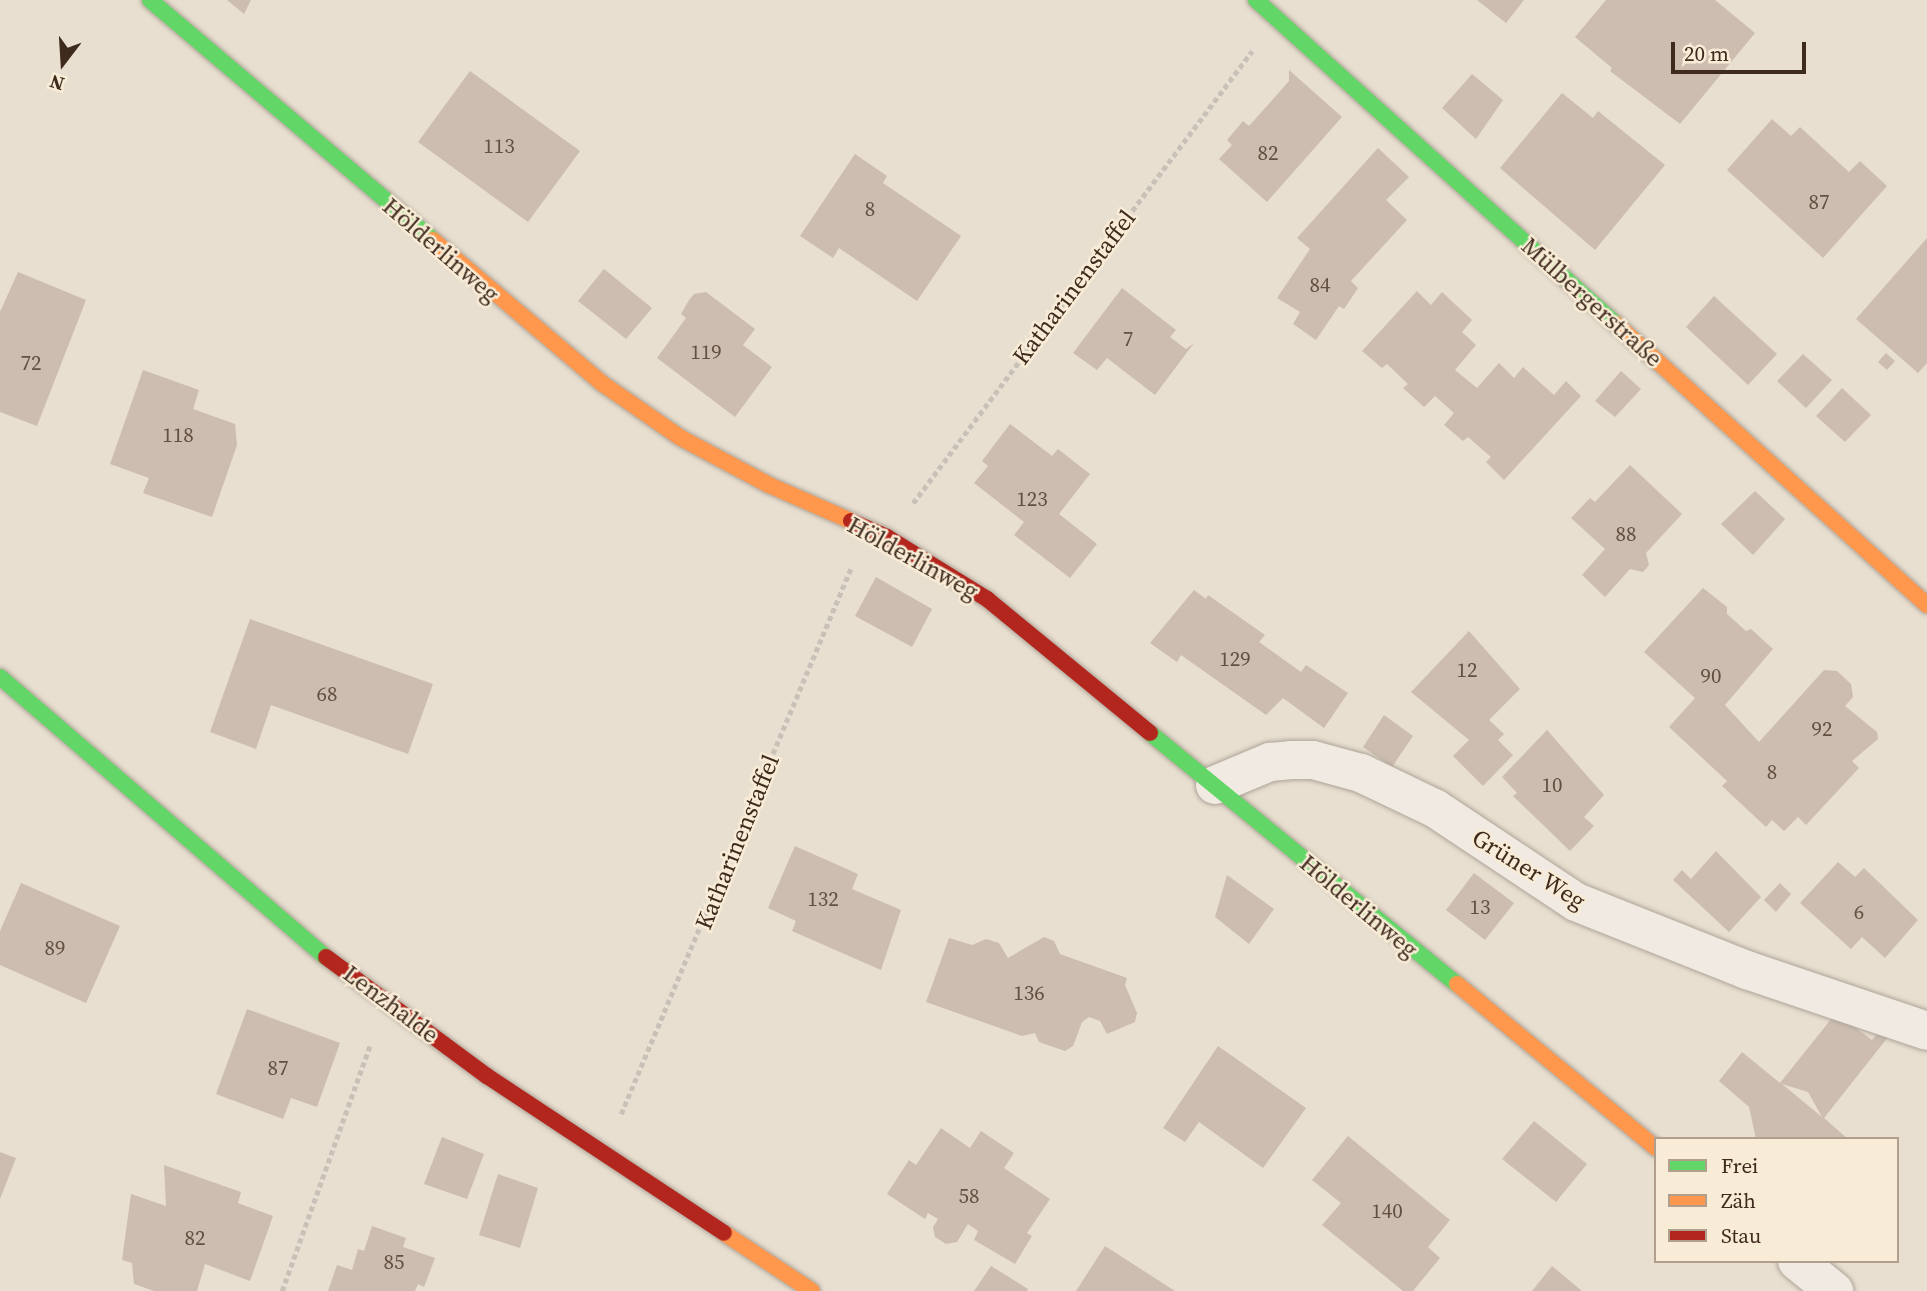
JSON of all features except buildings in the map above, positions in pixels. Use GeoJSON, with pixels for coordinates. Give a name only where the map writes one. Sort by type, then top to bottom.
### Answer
{"type":"FeatureCollection","features":[{"type":"Feature","properties":{"kind":"street","name":"Hölderlinweg"},"geometry":{"type":"LineString","coordinates":[[150,0],[603,384],[714,457],[887,537],[987,600],[1036,636],[1654,1146]]}},
{"type":"Feature","properties":{"kind":"street","name":"Mülbergerstraße"},"geometry":{"type":"LineString","coordinates":[[1256,0],[1927,605]]}},
{"type":"Feature","properties":{"kind":"street","name":"Lenzhalde"},"geometry":{"type":"LineString","coordinates":[[0,677],[301,937],[388,1004],[604,1154],[812,1291]]}},
{"type":"Feature","properties":{"kind":"street","name":"Grüner Weg"},"geometry":{"type":"LineString","coordinates":[[1215,785],[1270,762],[1313,761],[1349,769],[1436,809],[1576,902],[1747,971],[1927,1031]]}},
{"type":"Feature","properties":{"kind":"street"},"geometry":{"type":"LineString","coordinates":[[1799,1263],[1834,1291]]}},
{"type":"Feature","properties":{"kind":"path","name":"Katharinenstaffel"},"geometry":{"type":"LineString","coordinates":[[887,537],[1254,49]]}},
{"type":"Feature","properties":{"kind":"path","name":"Katharinenstaffel"},"geometry":{"type":"LineString","coordinates":[[604,1154],[869,528]]}},
{"type":"Feature","properties":{"kind":"path"},"geometry":{"type":"LineString","coordinates":[[282,1291],[388,1004]]}},
{"type":"Feature","properties":{"kind":"traffic: fast"},"geometry":{"type":"LineString","coordinates":[[150,0],[433,240]]}},
{"type":"Feature","properties":{"kind":"traffic: fast"},"geometry":{"type":"LineString","coordinates":[[1256,0],[1616,324]]}},
{"type":"Feature","properties":{"kind":"traffic: fast"},"geometry":{"type":"LineString","coordinates":[[0,677],[326,957]]}},
{"type":"Feature","properties":{"kind":"traffic: fast"},"geometry":{"type":"LineString","coordinates":[[1150,733],[1457,984]]}},
{"type":"Feature","properties":{"kind":"traffic: slow"},"geometry":{"type":"LineString","coordinates":[[433,240],[603,384],[681,438],[769,485],[851,521]]}},
{"type":"Feature","properties":{"kind":"traffic: slow"},"geometry":{"type":"LineString","coordinates":[[1616,324],[1927,605]]}},
{"type":"Feature","properties":{"kind":"traffic: slow"},"geometry":{"type":"LineString","coordinates":[[1457,984],[1654,1146]]}},
{"type":"Feature","properties":{"kind":"traffic: slow"},"geometry":{"type":"LineString","coordinates":[[724,1233],[812,1291]]}},
{"type":"Feature","properties":{"kind":"traffic: jam"},"geometry":{"type":"LineString","coordinates":[[851,521],[887,537],[987,599],[1150,733]]}},
{"type":"Feature","properties":{"kind":"traffic: jam"},"geometry":{"type":"LineString","coordinates":[[326,957],[487,1076],[724,1233]]}}]}
